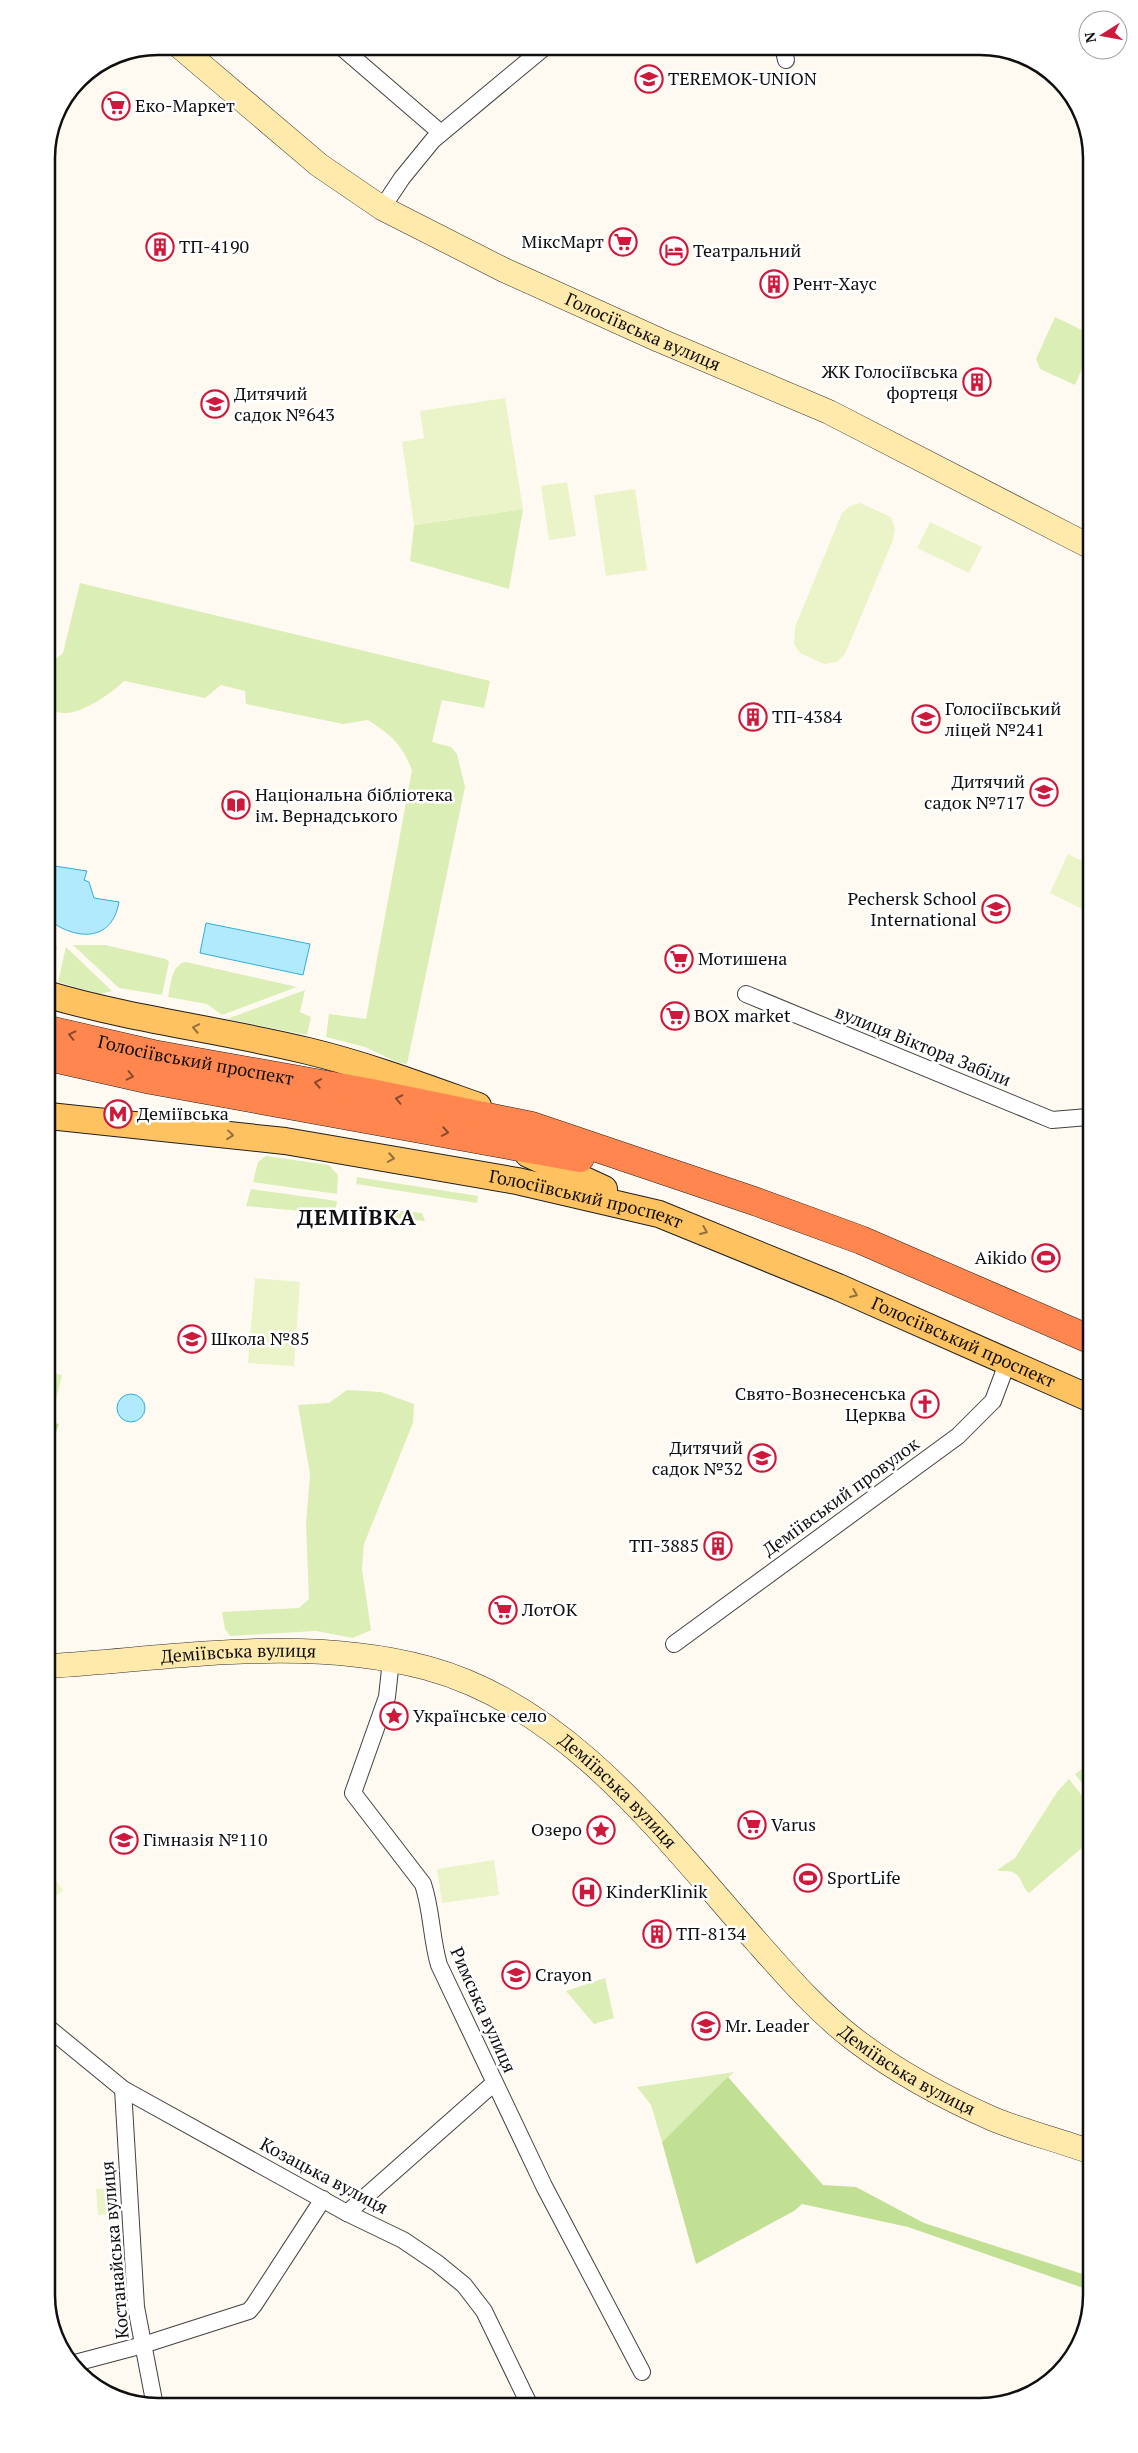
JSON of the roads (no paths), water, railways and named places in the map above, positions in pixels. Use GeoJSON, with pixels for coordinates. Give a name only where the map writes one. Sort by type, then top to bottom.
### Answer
{"type":"FeatureCollection","features":[{"type":"Feature","properties":{"kind":"highway","name":"Голосіївський проспект"},"geometry":{"type":"LineString","coordinates":[[55,1031],[364,1104],[505,1143],[692,1180]]}},
{"type":"Feature","properties":{"kind":"highway","name":"Голосіївський проспект"},"geometry":{"type":"LineString","coordinates":[[55,1058],[150,1080],[364,1104],[532,1126],[861,1240],[1083,1335]]}},
{"type":"Feature","properties":{"kind":"main road"},"geometry":{"type":"LineString","coordinates":[[55,997],[86,1006],[307,1051],[353,1063],[401,1078],[532,1126]]}},
{"type":"Feature","properties":{"kind":"main road","name":"Голосіївський проспект"},"geometry":{"type":"LineString","coordinates":[[55,1117],[302,1143],[517,1181],[659,1214],[778,1262],[1083,1395]]}},
{"type":"Feature","properties":{"kind":"main road"},"geometry":{"type":"LineString","coordinates":[[505,1143],[659,1214]]}},
{"type":"Feature","properties":{"kind":"street","name":"Голосіївська вулиця"},"geometry":{"type":"LineString","coordinates":[[190,55],[319,165],[382,208],[504,270],[659,340],[829,412],[1083,543]]}},
{"type":"Feature","properties":{"kind":"street","name":"Голосіївська вулиця"},"geometry":{"type":"LineString","coordinates":[[204,55],[223,81]]}},
{"type":"Feature","properties":{"kind":"street"},"geometry":{"type":"LineString","coordinates":[[351,55],[442,133]]}},
{"type":"Feature","properties":{"kind":"street"},"geometry":{"type":"LineString","coordinates":[[382,208],[402,178],[442,133],[535,55]]}},
{"type":"Feature","properties":{"kind":"street","name":"вулиця Віктора Забіли"},"geometry":{"type":"LineString","coordinates":[[746,994],[1052,1120],[1083,1117]]}},
{"type":"Feature","properties":{"kind":"street","name":"Деміївський провулок"},"geometry":{"type":"LineString","coordinates":[[674,1644],[958,1436],[993,1401],[1008,1361]]}},
{"type":"Feature","properties":{"kind":"street","name":"Деміївська вулиця"},"geometry":{"type":"LineString","coordinates":[[55,1666],[271,1650],[312,1650],[390,1660],[430,1669],[471,1684],[542,1723],[613,1784],[660,1833],[812,2002],[856,2041],[930,2090],[995,2120],[1083,2149]]}},
{"type":"Feature","properties":{"kind":"street","name":"Римська вулиця"},"geometry":{"type":"LineString","coordinates":[[390,1660],[387,1697],[353,1793],[423,1884],[429,1901],[432,1943],[439,1966],[494,2084],[642,2372]]}},
{"type":"Feature","properties":{"kind":"street","name":"Козацька вулиця"},"geometry":{"type":"LineString","coordinates":[[55,2032],[123,2089],[346,2213],[403,2240],[464,2284],[484,2311],[526,2398]]}},
{"type":"Feature","properties":{"kind":"street"},"geometry":{"type":"LineString","coordinates":[[346,2213],[494,2084]]}},
{"type":"Feature","properties":{"kind":"street","name":"Костанайська вулиця"},"geometry":{"type":"LineString","coordinates":[[123,2089],[136,2306],[153,2398]]}},
{"type":"Feature","properties":{"kind":"street"},"geometry":{"type":"LineString","coordinates":[[80,2362],[143,2345],[249,2311],[323,2199]]}},
{"type":"Feature","properties":{"kind":"water"},"geometry":{"type":"Polygon","coordinates":[[[55,866],[87,871],[84,880],[89,882],[94,898],[119,902],[115,915],[109,925],[101,931],[81,934],[55,924],[55,866]]]}},
{"type":"Feature","properties":{"kind":"water"},"geometry":{"type":"Polygon","coordinates":[[[206,923],[310,944],[303,975],[200,953],[206,923]]]}},
{"type":"Feature","properties":{"kind":"water"},"geometry":{"type":"Polygon","coordinates":[[[131,1394],[141,1398],[145,1408],[141,1418],[131,1422],[121,1418],[117,1408],[121,1398],[131,1394]]]}},
{"type":"Feature","properties":{"kind":"place","name":"TEREMOK-UNION"},"geometry":{"type":"Point","coordinates":[649,79]}},
{"type":"Feature","properties":{"kind":"place","name":"Еко-Маркет"},"geometry":{"type":"Point","coordinates":[116,106]}},
{"type":"Feature","properties":{"kind":"place","name":"МіксМарт"},"geometry":{"type":"Point","coordinates":[623,242]}},
{"type":"Feature","properties":{"kind":"place","name":"ТП-4190"},"geometry":{"type":"Point","coordinates":[160,247]}},
{"type":"Feature","properties":{"kind":"place","name":"Театральний"},"geometry":{"type":"Point","coordinates":[674,251]}},
{"type":"Feature","properties":{"kind":"place","name":"Рент-Хаус"},"geometry":{"type":"Point","coordinates":[774,284]}},
{"type":"Feature","properties":{"kind":"place","name":"ЖК Голосіївська фортеця"},"geometry":{"type":"Point","coordinates":[977,382]}},
{"type":"Feature","properties":{"kind":"place","name":"Дитячий садок №643"},"geometry":{"type":"Point","coordinates":[215,404]}},
{"type":"Feature","properties":{"kind":"place","name":"ТП-4384"},"geometry":{"type":"Point","coordinates":[753,717]}},
{"type":"Feature","properties":{"kind":"place","name":"Голосіївський ліцей №241"},"geometry":{"type":"Point","coordinates":[926,719]}},
{"type":"Feature","properties":{"kind":"place","name":"Дитячий садок №717"},"geometry":{"type":"Point","coordinates":[1044,792]}},
{"type":"Feature","properties":{"kind":"place","name":"Національна бібліотека ім. Вернадського"},"geometry":{"type":"Point","coordinates":[236,805]}},
{"type":"Feature","properties":{"kind":"place","name":"Pechersk School International"},"geometry":{"type":"Point","coordinates":[996,909]}},
{"type":"Feature","properties":{"kind":"place","name":"Мотишена"},"geometry":{"type":"Point","coordinates":[679,959]}},
{"type":"Feature","properties":{"kind":"place","name":"BOX market"},"geometry":{"type":"Point","coordinates":[675,1016]}},
{"type":"Feature","properties":{"kind":"place","name":"Деміївська"},"geometry":{"type":"Point","coordinates":[118,1114]}},
{"type":"Feature","properties":{"kind":"place","name":"Aikido"},"geometry":{"type":"Point","coordinates":[1046,1258]}},
{"type":"Feature","properties":{"kind":"place","name":"Школа №85"},"geometry":{"type":"Point","coordinates":[192,1339]}},
{"type":"Feature","properties":{"kind":"place","name":"Свято-Вознесенська Церква"},"geometry":{"type":"Point","coordinates":[925,1404]}},
{"type":"Feature","properties":{"kind":"place","name":"Дитячий садок №32"},"geometry":{"type":"Point","coordinates":[762,1458]}},
{"type":"Feature","properties":{"kind":"place","name":"ТП-3885"},"geometry":{"type":"Point","coordinates":[718,1546]}},
{"type":"Feature","properties":{"kind":"place","name":"ЛотОК"},"geometry":{"type":"Point","coordinates":[503,1610]}},
{"type":"Feature","properties":{"kind":"place","name":"Українське село"},"geometry":{"type":"Point","coordinates":[394,1716]}},
{"type":"Feature","properties":{"kind":"place","name":"Varus"},"geometry":{"type":"Point","coordinates":[752,1825]}},
{"type":"Feature","properties":{"kind":"place","name":"Озеро"},"geometry":{"type":"Point","coordinates":[601,1830]}},
{"type":"Feature","properties":{"kind":"place","name":"Гімназія №110"},"geometry":{"type":"Point","coordinates":[124,1840]}},
{"type":"Feature","properties":{"kind":"place","name":"SportLife"},"geometry":{"type":"Point","coordinates":[808,1878]}},
{"type":"Feature","properties":{"kind":"place","name":"KinderKlinik"},"geometry":{"type":"Point","coordinates":[587,1892]}},
{"type":"Feature","properties":{"kind":"place","name":"ТП-8134"},"geometry":{"type":"Point","coordinates":[657,1934]}},
{"type":"Feature","properties":{"kind":"place","name":"Crayon"},"geometry":{"type":"Point","coordinates":[516,1975]}},
{"type":"Feature","properties":{"kind":"place","name":"Mr. Leader"},"geometry":{"type":"Point","coordinates":[706,2026]}},
{"type":"Feature","properties":{"kind":"district","name":"ДЕМІЇВКА"},"geometry":{"type":"Point","coordinates":[357,1217]}}]}
